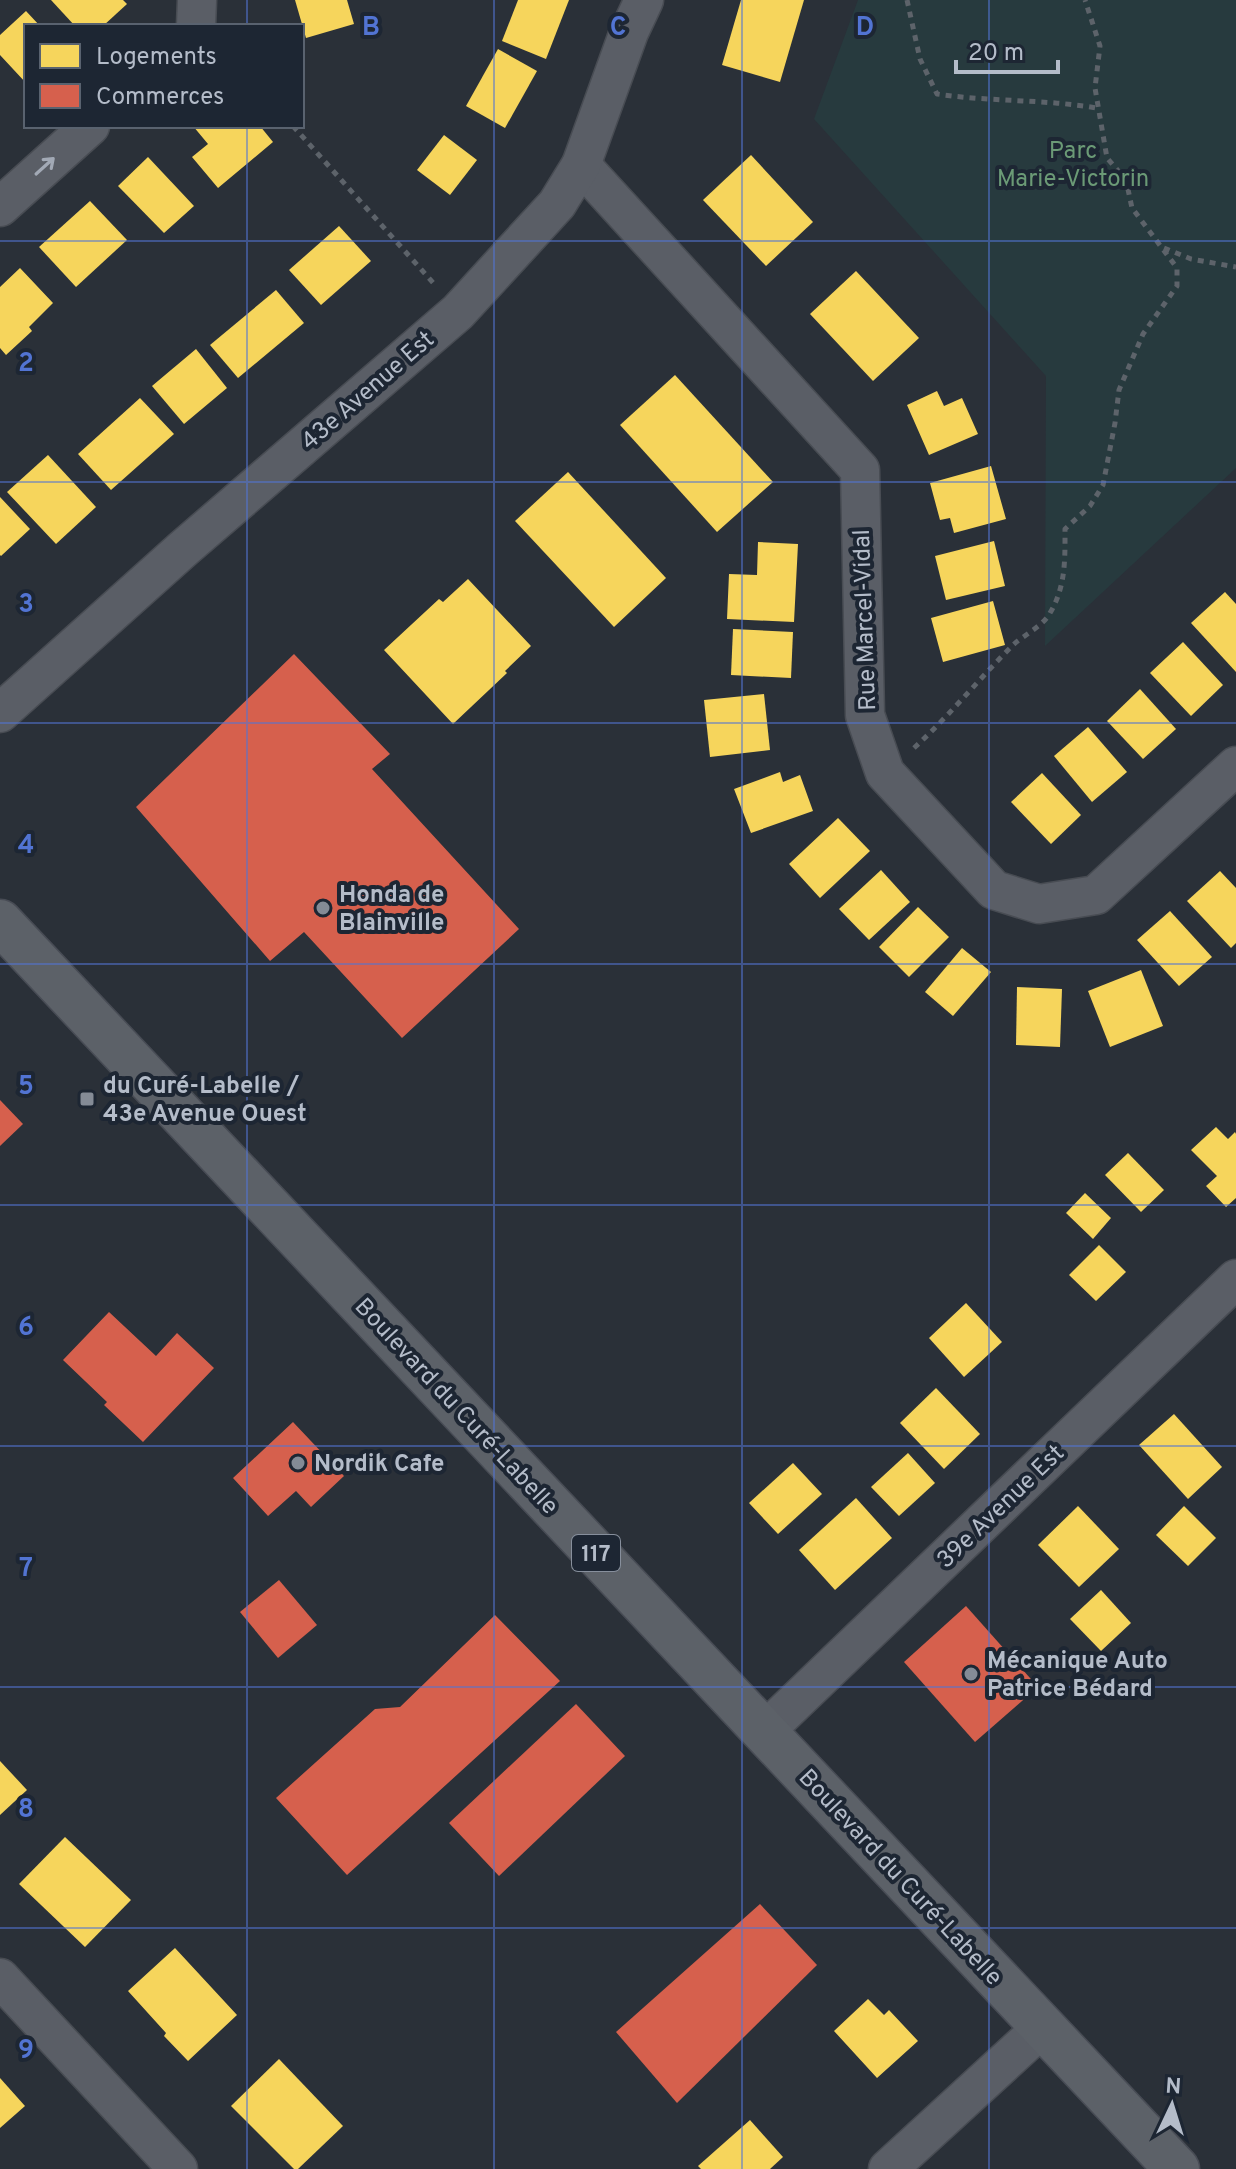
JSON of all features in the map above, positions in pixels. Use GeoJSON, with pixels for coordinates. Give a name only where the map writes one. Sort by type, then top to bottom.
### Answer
{"type":"FeatureCollection","features":[{"type":"Feature","properties":{"kind":"main road","name":"Boulevard du Curé-Labelle"},"geometry":{"type":"LineString","coordinates":[[5,937],[1177,2169]]}},
{"type":"Feature","properties":{"kind":"street"},"geometry":{"type":"LineString","coordinates":[[196,24],[197,0]]}},
{"type":"Feature","properties":{"kind":"street","name":"43e Avenue Est"},"geometry":{"type":"LineString","coordinates":[[0,713],[194,539],[458,312],[557,204],[581,165],[629,32],[644,0]]}},
{"type":"Feature","properties":{"kind":"street"},"geometry":{"type":"LineString","coordinates":[[0,207],[88,128]]}},
{"type":"Feature","properties":{"kind":"street","name":"Rue Marcel-Vidal"},"geometry":{"type":"LineString","coordinates":[[581,165],[860,470],[865,715],[885,773],[994,890],[1039,904],[1096,895],[1236,766]]}},
{"type":"Feature","properties":{"kind":"street","name":"39e Avenue Est"},"geometry":{"type":"LineString","coordinates":[[764,1732],[1236,1279]]}},
{"type":"Feature","properties":{"kind":"street"},"geometry":{"type":"LineString","coordinates":[[0,1978],[178,2169]]}},
{"type":"Feature","properties":{"kind":"street"},"geometry":{"type":"LineString","coordinates":[[888,2169],[1043,2027]]}},
{"type":"Feature","properties":{"kind":"path"},"geometry":{"type":"LineString","coordinates":[[907,0],[920,59],[937,94],[1069,103],[1097,108]]}},
{"type":"Feature","properties":{"kind":"path"},"geometry":{"type":"LineString","coordinates":[[885,773],[947,718],[1014,645],[1049,616],[1065,569],[1065,529],[1090,506],[1103,485],[1119,390],[1143,334],[1177,286],[1177,268],[1132,208],[1126,180],[1107,158],[1095,88],[1100,46],[1085,0]]}},
{"type":"Feature","properties":{"kind":"path"},"geometry":{"type":"LineString","coordinates":[[295,128],[439,290]]}},
{"type":"Feature","properties":{"kind":"path"},"geometry":{"type":"LineString","coordinates":[[1164,248],[1191,259],[1236,267]]}},
{"type":"Feature","properties":{"kind":"green space","name":"Parc Marie-Victorin"},"geometry":{"type":"Polygon","coordinates":[[[858,0],[1236,0],[1236,468],[1045,646],[1046,376],[814,119],[858,0]]]}},
{"type":"Feature","properties":{"kind":"building: Logements"},"geometry":{"type":"Polygon","coordinates":[[[51,0],[123,0],[127,4],[105,24],[73,24],[51,0]]]}},
{"type":"Feature","properties":{"kind":"building: Logements"},"geometry":{"type":"Polygon","coordinates":[[[295,0],[347,0],[354,24],[306,38],[295,0]]]}},
{"type":"Feature","properties":{"kind":"building: Logements"},"geometry":{"type":"Polygon","coordinates":[[[518,0],[569,0],[546,59],[502,41],[518,0]]]}},
{"type":"Feature","properties":{"kind":"building: Logements"},"geometry":{"type":"Polygon","coordinates":[[[741,0],[804,0],[780,82],[722,65],[741,0]]]}},
{"type":"Feature","properties":{"kind":"building: Logements"},"geometry":{"type":"Polygon","coordinates":[[[26,11],[38,24],[24,24],[24,81],[0,55],[0,35],[26,11]]]}},
{"type":"Feature","properties":{"kind":"building: Logements"},"geometry":{"type":"Polygon","coordinates":[[[498,49],[537,71],[505,128],[466,106],[498,49]]]}},
{"type":"Feature","properties":{"kind":"building: Logements"},"geometry":{"type":"Polygon","coordinates":[[[195,128],[262,128],[273,142],[218,188],[192,157],[208,144],[195,128]]]}},
{"type":"Feature","properties":{"kind":"building: Logements"},"geometry":{"type":"Polygon","coordinates":[[[444,135],[477,160],[450,195],[417,170],[444,135]]]}},
{"type":"Feature","properties":{"kind":"building: Logements"},"geometry":{"type":"Polygon","coordinates":[[[751,155],[813,222],[766,266],[703,200],[751,155]]]}},
{"type":"Feature","properties":{"kind":"building: Logements"},"geometry":{"type":"Polygon","coordinates":[[[148,157],[194,206],[164,233],[118,186],[148,157]]]}},
{"type":"Feature","properties":{"kind":"building: Logements"},"geometry":{"type":"Polygon","coordinates":[[[90,201],[127,240],[76,287],[39,247],[90,201]]]}},
{"type":"Feature","properties":{"kind":"building: Logements"},"geometry":{"type":"Polygon","coordinates":[[[339,226],[371,261],[321,305],[289,270],[339,226]]]}},
{"type":"Feature","properties":{"kind":"building: Logements"},"geometry":{"type":"Polygon","coordinates":[[[20,268],[53,303],[29,327],[32,331],[6,355],[0,348],[0,287],[20,268]]]}},
{"type":"Feature","properties":{"kind":"building: Logements"},"geometry":{"type":"Polygon","coordinates":[[[856,271],[919,338],[873,381],[810,314],[856,271]]]}},
{"type":"Feature","properties":{"kind":"building: Logements"},"geometry":{"type":"Polygon","coordinates":[[[276,290],[304,323],[238,378],[210,345],[276,290]]]}},
{"type":"Feature","properties":{"kind":"building: Logements"},"geometry":{"type":"Polygon","coordinates":[[[196,349],[227,388],[184,424],[152,386],[196,349]]]}},
{"type":"Feature","properties":{"kind":"building: Logements"},"geometry":{"type":"Polygon","coordinates":[[[675,375],[773,482],[717,532],[620,425],[675,375]]]}},
{"type":"Feature","properties":{"kind":"building: Logements"},"geometry":{"type":"Polygon","coordinates":[[[937,391],[944,406],[962,398],[978,434],[929,455],[907,405],[937,391]]]}},
{"type":"Feature","properties":{"kind":"building: Logements"},"geometry":{"type":"Polygon","coordinates":[[[140,398],[174,434],[111,490],[78,454],[140,398]]]}},
{"type":"Feature","properties":{"kind":"building: Logements"},"geometry":{"type":"Polygon","coordinates":[[[48,455],[96,507],[56,544],[7,492],[48,455]]]}},
{"type":"Feature","properties":{"kind":"building: Logements"},"geometry":{"type":"Polygon","coordinates":[[[991,466],[1006,519],[954,533],[950,518],[940,520],[930,483],[991,466]]]}},
{"type":"Feature","properties":{"kind":"building: Logements"},"geometry":{"type":"Polygon","coordinates":[[[568,472],[666,578],[614,627],[515,521],[568,472]]]}},
{"type":"Feature","properties":{"kind":"building: Logements"},"geometry":{"type":"Polygon","coordinates":[[[0,497],[30,529],[1,556],[0,555],[0,497]]]}},
{"type":"Feature","properties":{"kind":"building: Logements"},"geometry":{"type":"Polygon","coordinates":[[[994,541],[1005,586],[946,600],[935,556],[994,541]]]}},
{"type":"Feature","properties":{"kind":"building: Logements"},"geometry":{"type":"Polygon","coordinates":[[[758,542],[798,544],[794,622],[727,619],[729,574],[757,575],[758,542]]]}},
{"type":"Feature","properties":{"kind":"building: Logements"},"geometry":{"type":"Polygon","coordinates":[[[468,579],[531,646],[453,724],[384,650],[439,599],[443,602],[468,579]]]}},
{"type":"Feature","properties":{"kind":"building: Logements"},"geometry":{"type":"Polygon","coordinates":[[[1225,592],[1236,604],[1236,672],[1191,623],[1225,592]]]}},
{"type":"Feature","properties":{"kind":"building: Logements"},"geometry":{"type":"Polygon","coordinates":[[[993,601],[1005,645],[943,662],[931,618],[993,601]]]}},
{"type":"Feature","properties":{"kind":"building: Logements"},"geometry":{"type":"Polygon","coordinates":[[[733,629],[793,632],[791,678],[731,675],[733,629]]]}},
{"type":"Feature","properties":{"kind":"building: Logements"},"geometry":{"type":"Polygon","coordinates":[[[1183,642],[1223,685],[1191,716],[1150,673],[1183,642]]]}},
{"type":"Feature","properties":{"kind":"building: Logements"},"geometry":{"type":"Polygon","coordinates":[[[1140,689],[1176,729],[1143,759],[1107,721],[1140,689]]]}},
{"type":"Feature","properties":{"kind":"building: Logements"},"geometry":{"type":"Polygon","coordinates":[[[764,694],[770,750],[710,757],[704,700],[764,694]]]}},
{"type":"Feature","properties":{"kind":"building: Logements"},"geometry":{"type":"Polygon","coordinates":[[[1088,727],[1127,772],[1092,802],[1054,756],[1088,727]]]}},
{"type":"Feature","properties":{"kind":"building: Logements"},"geometry":{"type":"Polygon","coordinates":[[[780,772],[783,782],[800,775],[813,811],[751,833],[734,789],[780,772]]]}},
{"type":"Feature","properties":{"kind":"building: Logements"},"geometry":{"type":"Polygon","coordinates":[[[1042,773],[1081,815],[1051,844],[1011,802],[1042,773]]]}},
{"type":"Feature","properties":{"kind":"building: Logements"},"geometry":{"type":"Polygon","coordinates":[[[838,818],[870,851],[820,898],[789,864],[838,818]]]}},
{"type":"Feature","properties":{"kind":"building: Logements"},"geometry":{"type":"Polygon","coordinates":[[[881,870],[910,902],[869,940],[839,909],[881,870]]]}},
{"type":"Feature","properties":{"kind":"building: Logements"},"geometry":{"type":"Polygon","coordinates":[[[1220,871],[1236,888],[1236,943],[1231,948],[1187,901],[1220,871]]]}},
{"type":"Feature","properties":{"kind":"building: Logements"},"geometry":{"type":"Polygon","coordinates":[[[918,907],[949,937],[909,977],[879,947],[918,907]]]}},
{"type":"Feature","properties":{"kind":"building: Logements"},"geometry":{"type":"Polygon","coordinates":[[[1170,911],[1212,957],[1179,986],[1137,940],[1170,911]]]}},
{"type":"Feature","properties":{"kind":"building: Logements"},"geometry":{"type":"Polygon","coordinates":[[[962,948],[991,972],[953,1016],[925,992],[962,948]]]}},
{"type":"Feature","properties":{"kind":"building: Logements"},"geometry":{"type":"Polygon","coordinates":[[[1141,970],[1163,1026],[1110,1047],[1088,991],[1141,970]]]}},
{"type":"Feature","properties":{"kind":"building: Logements"},"geometry":{"type":"Polygon","coordinates":[[[1017,987],[1062,989],[1060,1047],[1016,1045],[1017,987]]]}},
{"type":"Feature","properties":{"kind":"building: Logements"},"geometry":{"type":"Polygon","coordinates":[[[1216,1127],[1228,1139],[1236,1134],[1236,1198],[1226,1207],[1206,1186],[1217,1176],[1191,1150],[1216,1127]]]}},
{"type":"Feature","properties":{"kind":"building: Logements"},"geometry":{"type":"Polygon","coordinates":[[[1128,1153],[1164,1190],[1141,1212],[1105,1175],[1128,1153]]]}},
{"type":"Feature","properties":{"kind":"building: Logements"},"geometry":{"type":"Polygon","coordinates":[[[1085,1193],[1111,1218],[1093,1239],[1066,1213],[1085,1193]]]}},
{"type":"Feature","properties":{"kind":"building: Logements"},"geometry":{"type":"Polygon","coordinates":[[[1099,1245],[1126,1272],[1096,1301],[1069,1275],[1099,1245]]]}},
{"type":"Feature","properties":{"kind":"building: Logements"},"geometry":{"type":"Polygon","coordinates":[[[966,1303],[1002,1342],[964,1377],[929,1338],[966,1303]]]}},
{"type":"Feature","properties":{"kind":"building: Logements"},"geometry":{"type":"Polygon","coordinates":[[[936,1388],[980,1434],[944,1469],[900,1423],[936,1388]]]}},
{"type":"Feature","properties":{"kind":"building: Logements"},"geometry":{"type":"Polygon","coordinates":[[[1174,1414],[1222,1467],[1188,1499],[1139,1445],[1174,1414]]]}},
{"type":"Feature","properties":{"kind":"building: Logements"},"geometry":{"type":"Polygon","coordinates":[[[908,1453],[935,1483],[899,1516],[871,1487],[908,1453]]]}},
{"type":"Feature","properties":{"kind":"building: Logements"},"geometry":{"type":"Polygon","coordinates":[[[793,1463],[822,1494],[778,1534],[749,1503],[793,1463]]]}},
{"type":"Feature","properties":{"kind":"building: Logements"},"geometry":{"type":"Polygon","coordinates":[[[856,1498],[892,1538],[835,1590],[799,1550],[856,1498]]]}},
{"type":"Feature","properties":{"kind":"building: Logements"},"geometry":{"type":"Polygon","coordinates":[[[1078,1506],[1119,1549],[1079,1587],[1038,1545],[1078,1506]]]}},
{"type":"Feature","properties":{"kind":"building: Logements"},"geometry":{"type":"Polygon","coordinates":[[[1184,1506],[1216,1538],[1188,1566],[1156,1535],[1184,1506]]]}},
{"type":"Feature","properties":{"kind":"building: Logements"},"geometry":{"type":"Polygon","coordinates":[[[1101,1590],[1131,1623],[1101,1651],[1070,1619],[1101,1590]]]}},
{"type":"Feature","properties":{"kind":"building: Logements"},"geometry":{"type":"Polygon","coordinates":[[[0,1761],[27,1790],[0,1815],[0,1761]]]}},
{"type":"Feature","properties":{"kind":"building: Logements"},"geometry":{"type":"Polygon","coordinates":[[[65,1837],[131,1900],[85,1947],[19,1884],[65,1837]]]}},
{"type":"Feature","properties":{"kind":"building: Logements"},"geometry":{"type":"Polygon","coordinates":[[[175,1948],[237,2015],[188,2061],[128,1991],[175,1948]]]}},
{"type":"Feature","properties":{"kind":"building: Logements"},"geometry":{"type":"Polygon","coordinates":[[[868,1999],[884,2015],[889,2010],[918,2041],[877,2078],[834,2031],[868,1999]]]}},
{"type":"Feature","properties":{"kind":"building: Logements"},"geometry":{"type":"Polygon","coordinates":[[[279,2059],[343,2126],[298,2169],[294,2169],[231,2106],[279,2059]]]}},
{"type":"Feature","properties":{"kind":"building: Logements"},"geometry":{"type":"Polygon","coordinates":[[[0,2078],[25,2106],[0,2128],[0,2078]]]}},
{"type":"Feature","properties":{"kind":"building: Logements"},"geometry":{"type":"Polygon","coordinates":[[[750,2120],[783,2157],[770,2169],[701,2169],[698,2166],[750,2120]]]}},
{"type":"Feature","properties":{"kind":"building: Commerces"},"geometry":{"type":"Polygon","coordinates":[[[294,654],[390,754],[372,769],[519,929],[402,1038],[304,932],[270,961],[136,807],[294,654]]]}},
{"type":"Feature","properties":{"kind":"building: Commerces"},"geometry":{"type":"Polygon","coordinates":[[[0,1100],[23,1124],[0,1146],[0,1100]]]}},
{"type":"Feature","properties":{"kind":"building: Commerces"},"geometry":{"type":"Polygon","coordinates":[[[109,1312],[156,1356],[177,1333],[214,1368],[143,1442],[63,1360],[109,1312]]]}},
{"type":"Feature","properties":{"kind":"building: Commerces"},"geometry":{"type":"Polygon","coordinates":[[[293,1422],[344,1476],[311,1507],[296,1491],[268,1516],[233,1478],[293,1422]]]}},
{"type":"Feature","properties":{"kind":"building: Commerces"},"geometry":{"type":"Polygon","coordinates":[[[279,1580],[317,1625],[278,1658],[240,1612],[279,1580]]]}},
{"type":"Feature","properties":{"kind":"building: Commerces","name":"Mécanique Auto Patrice Bédard"},"geometry":{"type":"Polygon","coordinates":[[[966,1606],[1038,1687],[975,1742],[904,1662],[966,1606]]]}},
{"type":"Feature","properties":{"kind":"building: Commerces"},"geometry":{"type":"Polygon","coordinates":[[[495,1615],[560,1681],[347,1875],[276,1798],[375,1709],[400,1707],[495,1615]]]}},
{"type":"Feature","properties":{"kind":"building: Commerces"},"geometry":{"type":"Polygon","coordinates":[[[576,1704],[625,1756],[499,1876],[449,1823],[576,1704]]]}},
{"type":"Feature","properties":{"kind":"building: Commerces"},"geometry":{"type":"Polygon","coordinates":[[[760,1904],[817,1965],[677,2103],[616,2032],[760,1904]]]}},
{"type":"Feature","properties":{"kind":"place","name":"Honda de Blainville"},"geometry":{"type":"Point","coordinates":[323,908]}},
{"type":"Feature","properties":{"kind":"place","name":"du Curé-Labelle / 43e Avenue Ouest"},"geometry":{"type":"Point","coordinates":[87,1099]}},
{"type":"Feature","properties":{"kind":"place","name":"Nordik Cafe"},"geometry":{"type":"Point","coordinates":[298,1463]}},
{"type":"Feature","properties":{"kind":"place","name":"Mécanique Auto Patrice Bédard"},"geometry":{"type":"Point","coordinates":[971,1674]}}]}
